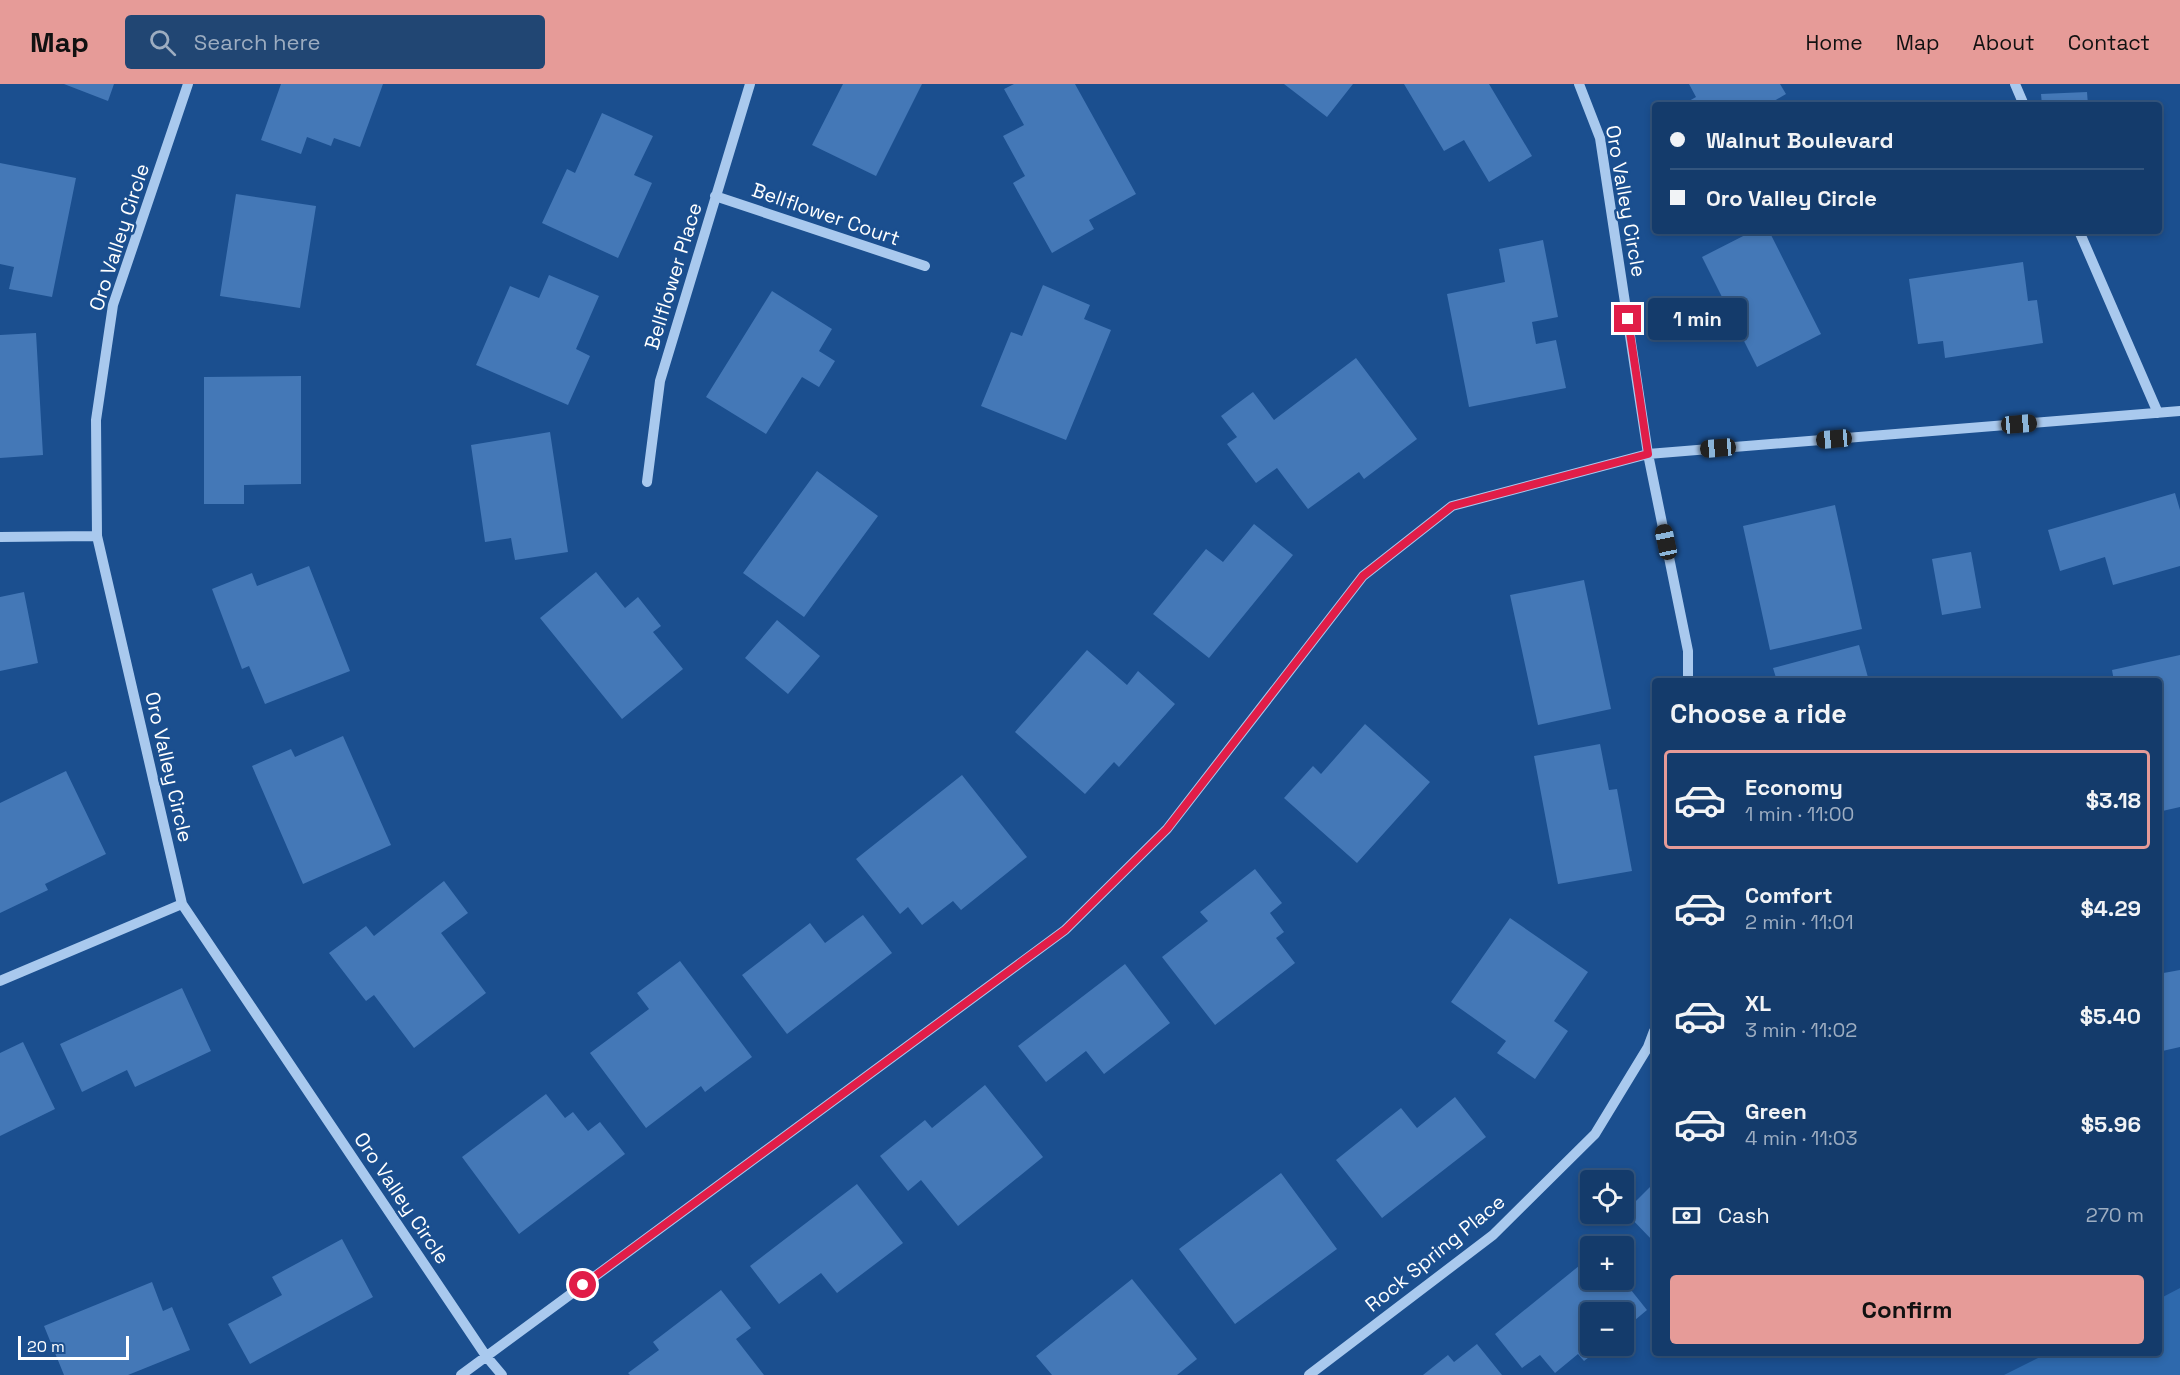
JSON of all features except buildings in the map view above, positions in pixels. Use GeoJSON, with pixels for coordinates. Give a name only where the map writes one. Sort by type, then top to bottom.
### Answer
{"type":"FeatureCollection","features":[{"type":"Feature","properties":{"kind":"street","name":"Oro Valley Circle"},"geometry":{"type":"LineString","coordinates":[[188,84],[113,305],[96,420],[97,536],[182,904],[486,1356],[502,1375]]}},
{"type":"Feature","properties":{"kind":"street","name":"Bellflower Place"},"geometry":{"type":"LineString","coordinates":[[647,482],[660,381],[750,84]]}},
{"type":"Feature","properties":{"kind":"street","name":"Oro Valley Circle"},"geometry":{"type":"LineString","coordinates":[[1579,84],[1600,138],[1648,454],[1688,651],[1688,678]]}},
{"type":"Feature","properties":{"kind":"street"},"geometry":{"type":"LineString","coordinates":[[2015,84],[2023,102]]}},
{"type":"Feature","properties":{"kind":"street","name":"Bellflower Court"},"geometry":{"type":"LineString","coordinates":[[715,196],[925,266]]}},
{"type":"Feature","properties":{"kind":"street"},"geometry":{"type":"LineString","coordinates":[[2080,234],[2158,413]]}},
{"type":"Feature","properties":{"kind":"street"},"geometry":{"type":"LineString","coordinates":[[461,1375],[1065,930],[1167,829],[1363,576],[1452,506],[1648,454],[2180,411]]}},
{"type":"Feature","properties":{"kind":"street"},"geometry":{"type":"LineString","coordinates":[[0,537],[97,536]]}},
{"type":"Feature","properties":{"kind":"street"},"geometry":{"type":"LineString","coordinates":[[0,981],[182,904]]}},
{"type":"Feature","properties":{"kind":"street","name":"Rock Spring Place"},"geometry":{"type":"LineString","coordinates":[[1309,1375],[1493,1235],[1595,1134],[1648,1047],[1652,1036]]}},
{"type":"Feature","properties":{"kind":"shaded area"},"geometry":{"type":"Polygon","coordinates":[[[2180,1288],[2180,1375],[2004,1375],[2042,1356],[2162,1356],[2162,1297],[2180,1288]]]}},
{"type":"Feature","properties":{"kind":"route"},"geometry":{"type":"LineString","coordinates":[[583,1285],[1065,930],[1167,829],[1363,576],[1452,506],[1648,454],[1628,319]]}}]}
